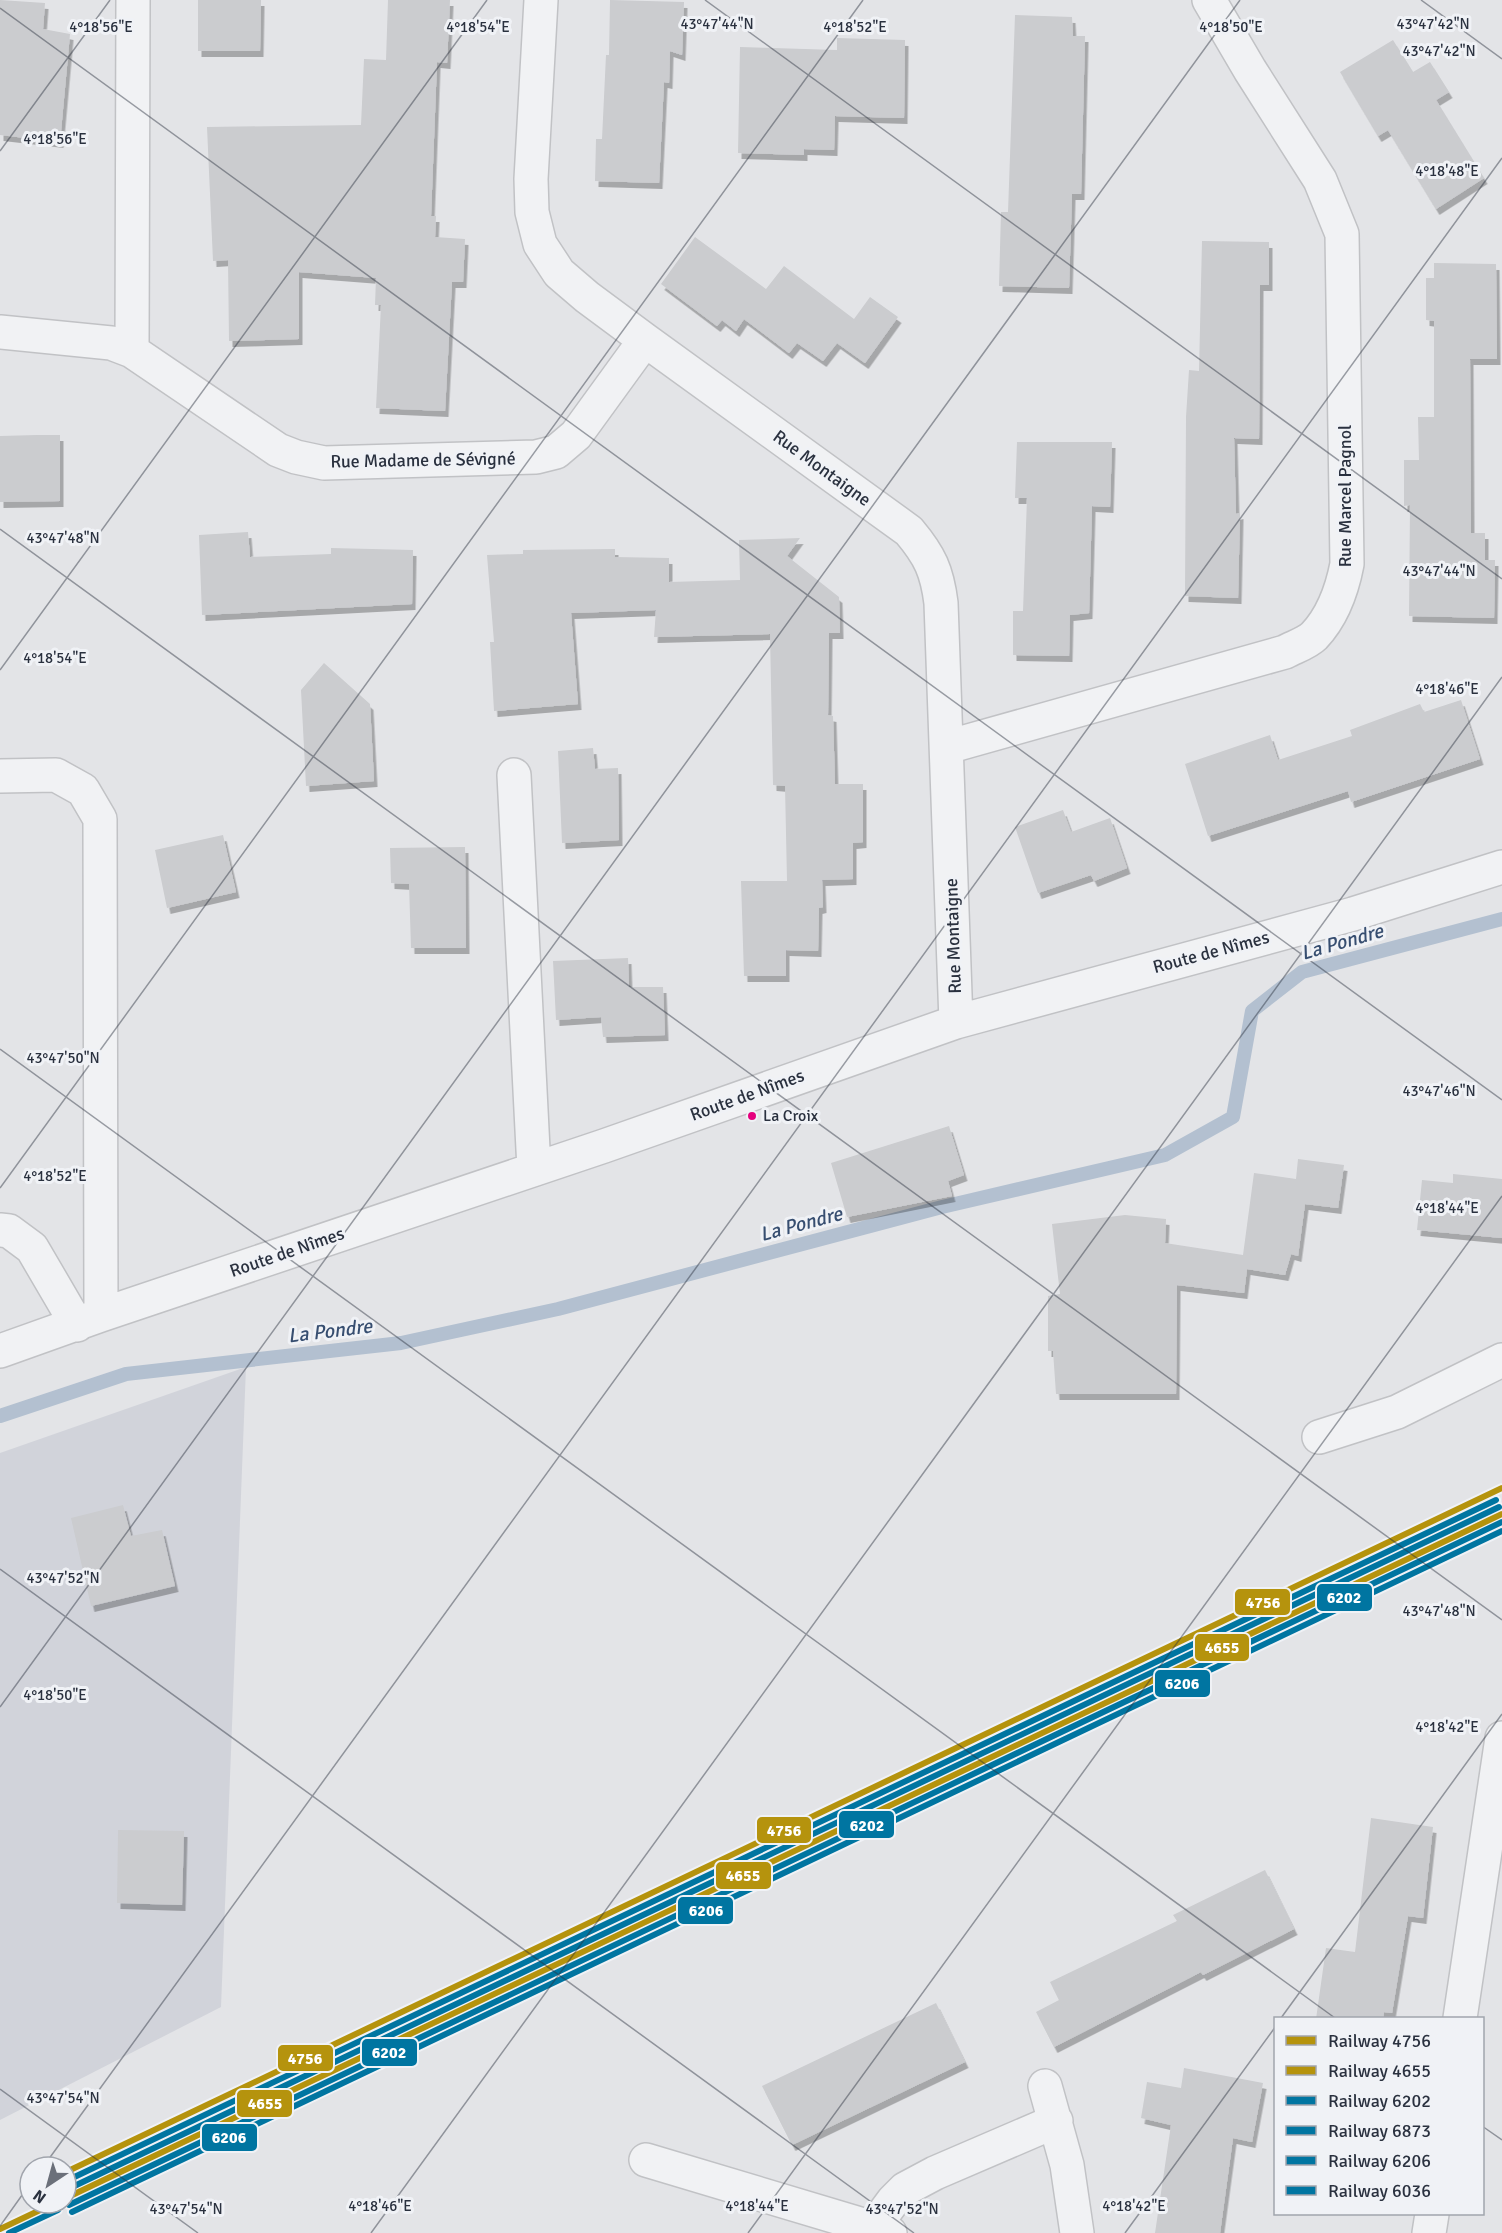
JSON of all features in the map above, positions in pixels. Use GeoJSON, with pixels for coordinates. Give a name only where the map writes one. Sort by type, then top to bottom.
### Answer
{"type":"FeatureCollection","features":[{"type":"Feature","properties":{"kind":"street"},"geometry":{"type":"LineString","coordinates":[[132,351],[133,0]]}},
{"type":"Feature","properties":{"kind":"street","name":"Rue Montaigne"},"geometry":{"type":"LineString","coordinates":[[541,0],[531,179],[532,212],[540,244],[559,273],[645,340],[909,531],[927,551],[938,581],[941,603],[956,1022]]}},
{"type":"Feature","properties":{"kind":"street","name":"Rue Marcel Pagnol"},"geometry":{"type":"LineString","coordinates":[[947,747],[1285,652],[1312,637],[1327,618],[1341,591],[1347,564],[1342,234],[1320,180],[1250,70],[1209,0]]}},
{"type":"Feature","properties":{"kind":"street","name":"Rue Madame de Sévigné"},"geometry":{"type":"LineString","coordinates":[[0,332],[111,343],[132,351],[278,450],[296,457],[324,463],[536,457],[556,452],[576,435],[645,340]]}},
{"type":"Feature","properties":{"kind":"street"},"geometry":{"type":"LineString","coordinates":[[0,776],[56,775],[83,790],[99,819],[89,1320]]}},
{"type":"Feature","properties":{"kind":"street"},"geometry":{"type":"LineString","coordinates":[[514,775],[534,1169]]}},
{"type":"Feature","properties":{"kind":"street","name":"Route de Nîmes"},"geometry":{"type":"LineString","coordinates":[[0,1351],[956,1022],[1353,914],[1502,867]]}},
{"type":"Feature","properties":{"kind":"street"},"geometry":{"type":"LineString","coordinates":[[0,1230],[9,1231],[32,1248],[89,1320]]}},
{"type":"Feature","properties":{"kind":"street"},"geometry":{"type":"LineString","coordinates":[[1319,1437],[1397,1412],[1502,1360]]}},
{"type":"Feature","properties":{"kind":"street"},"geometry":{"type":"LineString","coordinates":[[1461,2017],[1502,1738]]}},
{"type":"Feature","properties":{"kind":"street"},"geometry":{"type":"LineString","coordinates":[[1045,2086],[1067,2165],[1077,2233]]}},
{"type":"Feature","properties":{"kind":"street"},"geometry":{"type":"LineString","coordinates":[[646,2160],[881,2230],[892,2201],[905,2189],[935,2173],[1056,2121]]}},
{"type":"Feature","properties":{"kind":"street"},"geometry":{"type":"LineString","coordinates":[[1429,2233],[1432,2215]]}},
{"type":"Feature","properties":{"kind":"shaded area"},"geometry":{"type":"Polygon","coordinates":[[[246,1367],[221,2007],[0,2120],[0,1453],[246,1367]]]}},
{"type":"Feature","properties":{"kind":"building"},"geometry":{"type":"Polygon","coordinates":[[[0,0],[45,3],[43,29],[70,34],[60,142],[0,135],[0,0]]]}},
{"type":"Feature","properties":{"kind":"building"},"geometry":{"type":"Polygon","coordinates":[[[198,0],[261,0],[260,51],[198,51],[198,0]]]}},
{"type":"Feature","properties":{"kind":"building"},"geometry":{"type":"Polygon","coordinates":[[[388,0],[450,0],[447,63],[437,62],[431,216],[436,216],[435,237],[465,239],[463,282],[452,282],[445,411],[376,408],[381,305],[375,305],[376,278],[299,272],[299,339],[229,341],[228,260],[213,261],[207,127],[361,125],[364,59],[386,60],[388,0]]]}},
{"type":"Feature","properties":{"kind":"building"},"geometry":{"type":"Polygon","coordinates":[[[610,0],[684,2],[682,55],[670,51],[669,83],[664,82],[659,183],[595,181],[596,139],[602,139],[606,55],[609,55],[610,0]]]}},
{"type":"Feature","properties":{"kind":"building"},"geometry":{"type":"Polygon","coordinates":[[[1015,15],[1072,17],[1073,36],[1085,36],[1081,194],[1072,194],[1069,288],[999,286],[1001,212],[1008,212],[1015,15]]]}},
{"type":"Feature","properties":{"kind":"building"},"geometry":{"type":"Polygon","coordinates":[[[837,38],[905,40],[904,118],[835,116],[834,150],[804,149],[804,155],[738,153],[740,47],[837,50],[837,38]]]}},
{"type":"Feature","properties":{"kind":"building"},"geometry":{"type":"Polygon","coordinates":[[[1393,40],[1413,72],[1430,62],[1449,92],[1436,100],[1484,178],[1436,209],[1388,130],[1378,136],[1340,72],[1393,40]]]}},
{"type":"Feature","properties":{"kind":"building"},"geometry":{"type":"Polygon","coordinates":[[[695,237],[766,289],[784,266],[854,319],[870,297],[898,317],[865,363],[837,343],[823,361],[797,343],[789,353],[744,319],[736,331],[722,320],[717,326],[661,284],[695,237]]]}},
{"type":"Feature","properties":{"kind":"building"},"geometry":{"type":"Polygon","coordinates":[[[1202,241],[1269,242],[1269,285],[1260,285],[1259,439],[1234,438],[1236,514],[1240,513],[1238,598],[1185,596],[1186,417],[1189,370],[1199,371],[1202,241]]]}},
{"type":"Feature","properties":{"kind":"building"},"geometry":{"type":"Polygon","coordinates":[[[1434,263],[1496,264],[1497,359],[1470,359],[1471,533],[1485,533],[1485,560],[1495,560],[1494,618],[1409,616],[1410,505],[1404,506],[1404,460],[1419,460],[1418,417],[1434,417],[1434,321],[1426,320],[1426,278],[1434,278],[1434,263]]]}},
{"type":"Feature","properties":{"kind":"building"},"geometry":{"type":"Polygon","coordinates":[[[60,435],[60,501],[0,502],[0,436],[60,435]]]}},
{"type":"Feature","properties":{"kind":"building"},"geometry":{"type":"Polygon","coordinates":[[[1017,442],[1112,442],[1110,507],[1092,506],[1089,613],[1070,615],[1069,656],[1013,655],[1013,611],[1023,611],[1027,498],[1015,498],[1017,442]]]}},
{"type":"Feature","properties":{"kind":"building"},"geometry":{"type":"Polygon","coordinates":[[[248,532],[250,557],[331,554],[331,548],[413,550],[412,604],[202,615],[199,535],[248,532]]]}},
{"type":"Feature","properties":{"kind":"building"},"geometry":{"type":"Polygon","coordinates":[[[800,538],[787,556],[839,597],[840,633],[829,633],[828,715],[833,716],[835,784],[863,784],[863,842],[853,843],[853,879],[822,880],[823,907],[819,908],[818,951],[786,950],[786,976],[744,976],[741,881],[787,881],[785,786],[773,785],[770,634],[654,637],[656,610],[571,613],[578,704],[494,711],[490,642],[494,642],[487,555],[523,554],[523,550],[615,549],[615,557],[669,558],[669,582],[740,580],[739,540],[800,538]]]}},
{"type":"Feature","properties":{"kind":"building"},"geometry":{"type":"Polygon","coordinates":[[[324,663],[370,704],[374,781],[306,786],[301,690],[324,663]]]}},
{"type":"Feature","properties":{"kind":"building"},"geometry":{"type":"Polygon","coordinates":[[[1461,700],[1480,759],[1351,802],[1348,791],[1208,836],[1185,764],[1270,735],[1278,760],[1352,736],[1350,730],[1420,704],[1424,712],[1461,700]]]}},
{"type":"Feature","properties":{"kind":"building"},"geometry":{"type":"Polygon","coordinates":[[[593,748],[595,769],[618,768],[619,840],[562,843],[558,751],[593,748]]]}},
{"type":"Feature","properties":{"kind":"building"},"geometry":{"type":"Polygon","coordinates":[[[1063,810],[1071,832],[1110,818],[1127,868],[1094,881],[1091,875],[1038,893],[1015,827],[1063,810]]]}},
{"type":"Feature","properties":{"kind":"building"},"geometry":{"type":"Polygon","coordinates":[[[223,835],[236,892],[167,908],[155,850],[223,835]]]}},
{"type":"Feature","properties":{"kind":"building"},"geometry":{"type":"Polygon","coordinates":[[[465,847],[466,948],[411,948],[409,884],[391,883],[390,848],[465,847]]]}},
{"type":"Feature","properties":{"kind":"building"},"geometry":{"type":"Polygon","coordinates":[[[628,958],[629,987],[663,987],[665,1035],[603,1037],[601,1017],[556,1020],[553,961],[628,958]]]}},
{"type":"Feature","properties":{"kind":"building"},"geometry":{"type":"Polygon","coordinates":[[[949,1126],[964,1175],[948,1181],[952,1196],[847,1217],[831,1163],[949,1126]]]}},
{"type":"Feature","properties":{"kind":"building"},"geometry":{"type":"Polygon","coordinates":[[[1298,1159],[1344,1165],[1338,1208],[1305,1204],[1298,1256],[1291,1254],[1285,1275],[1247,1269],[1244,1293],[1177,1285],[1176,1394],[1056,1394],[1053,1351],[1048,1351],[1048,1296],[1060,1294],[1052,1224],[1125,1215],[1166,1219],[1165,1243],[1243,1255],[1254,1173],[1296,1179],[1298,1159]]]}},
{"type":"Feature","properties":{"kind":"building"},"geometry":{"type":"Polygon","coordinates":[[[1453,1174],[1502,1179],[1502,1238],[1417,1230],[1422,1180],[1453,1183],[1453,1174]]]}},
{"type":"Feature","properties":{"kind":"building"},"geometry":{"type":"Polygon","coordinates":[[[123,1505],[131,1536],[162,1530],[175,1586],[91,1606],[71,1518],[123,1505]]]}},
{"type":"Feature","properties":{"kind":"building"},"geometry":{"type":"Polygon","coordinates":[[[1371,1818],[1433,1827],[1423,1918],[1408,1916],[1392,2013],[1384,2012],[1383,2017],[1316,2017],[1326,1948],[1355,1952],[1371,1818]]]}},
{"type":"Feature","properties":{"kind":"building"},"geometry":{"type":"Polygon","coordinates":[[[118,1830],[184,1831],[182,1905],[117,1903],[118,1830]]]}},
{"type":"Feature","properties":{"kind":"building"},"geometry":{"type":"Polygon","coordinates":[[[1265,1870],[1294,1929],[1203,1975],[1201,1972],[1054,2047],[1036,2012],[1059,2000],[1050,1982],[1177,1921],[1173,1915],[1265,1870]]]}},
{"type":"Feature","properties":{"kind":"building"},"geometry":{"type":"Polygon","coordinates":[[[936,2003],[965,2062],[792,2145],[762,2086],[936,2003]]]}},
{"type":"Feature","properties":{"kind":"building"},"geometry":{"type":"Polygon","coordinates":[[[1184,2068],[1263,2083],[1252,2142],[1233,2138],[1220,2233],[1155,2233],[1171,2125],[1141,2118],[1147,2082],[1181,2088],[1184,2068]]]}},
{"type":"Feature","properties":{"kind":"waterway","name":"La Pondre"},"geometry":{"type":"LineString","coordinates":[[0,1416],[126,1374],[401,1343],[558,1309],[942,1207],[1165,1155],[1233,1117],[1252,1011],[1302,972],[1502,919]]}},
{"type":"Feature","properties":{"kind":"rail line","name":"4756"},"geometry":{"type":"LineString","coordinates":[[78,2166],[1502,1488]]}},
{"type":"Feature","properties":{"kind":"rail line","name":"6036"},"geometry":{"type":"LineString","coordinates":[[78,2175],[1496,1500]]}},
{"type":"Feature","properties":{"kind":"rail line","name":"6873"},"geometry":{"type":"LineString","coordinates":[[78,2184],[1499,1507]]}},
{"type":"Feature","properties":{"kind":"rail line","name":"4655"},"geometry":{"type":"LineString","coordinates":[[78,2192],[1502,1514]]}},
{"type":"Feature","properties":{"kind":"rail line","name":"6202"},"geometry":{"type":"LineString","coordinates":[[78,2201],[1502,1522]]}},
{"type":"Feature","properties":{"kind":"rail line","name":"6206"},"geometry":{"type":"LineString","coordinates":[[78,2209],[1502,1531]]}},
{"type":"Feature","properties":{"kind":"rail line","name":"4655"},"geometry":{"type":"LineString","coordinates":[[0,2229],[30,2215]]}},
{"type":"Feature","properties":{"kind":"rail line","name":"6202"},"geometry":{"type":"LineString","coordinates":[[9,2233],[47,2215]]}},
{"type":"Feature","properties":{"kind":"place","name":"La Croix"},"geometry":{"type":"Point","coordinates":[752,1116]}}]}
